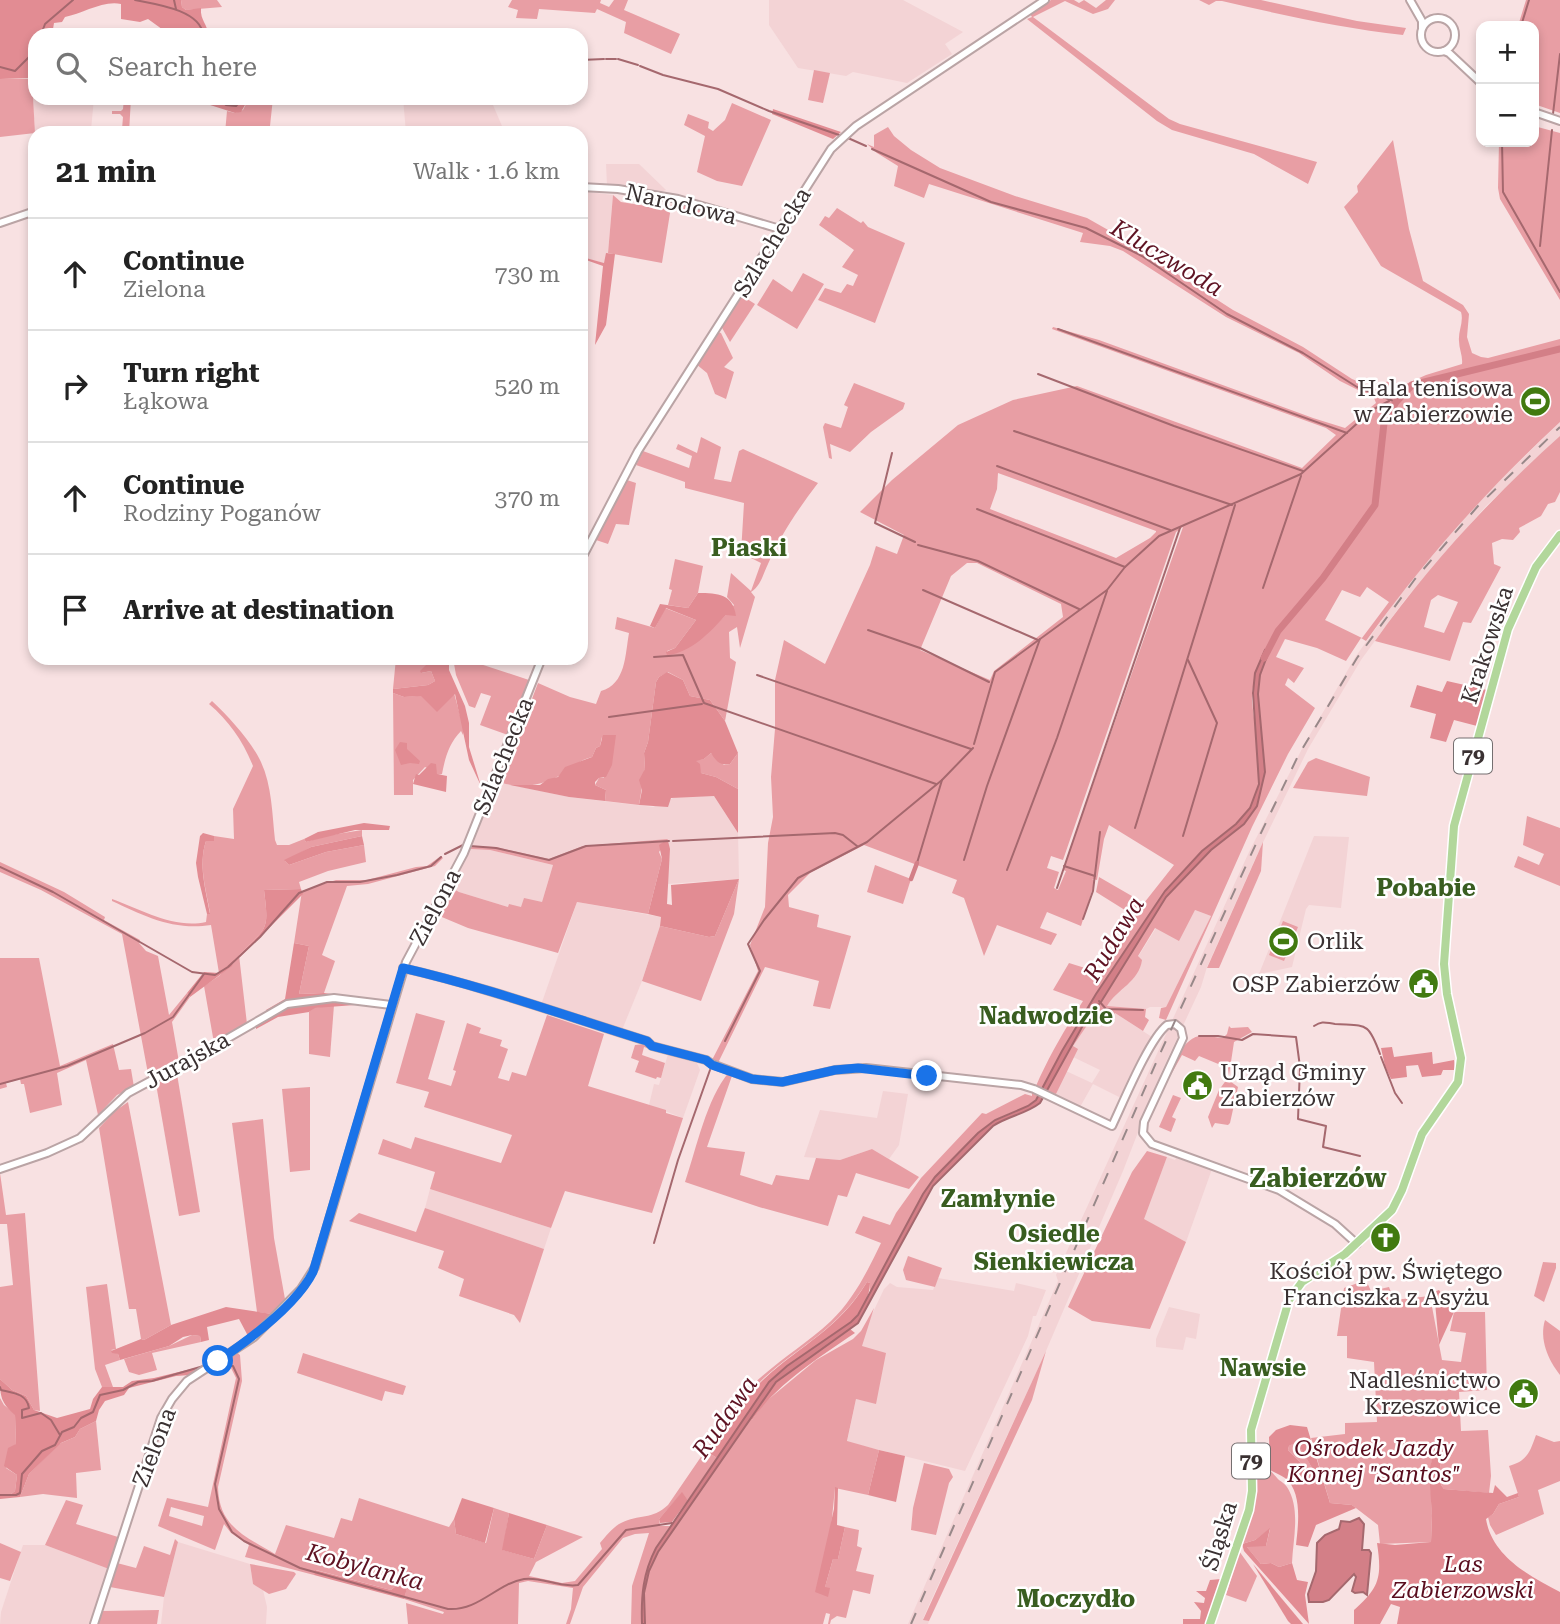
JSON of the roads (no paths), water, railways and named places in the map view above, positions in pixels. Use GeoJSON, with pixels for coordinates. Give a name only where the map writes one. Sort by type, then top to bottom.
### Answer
{"type":"FeatureCollection","features":[{"type":"Feature","properties":{"kind":"main road","name":"Krakowska"},"geometry":{"type":"LineString","coordinates":[[1357,1244],[1392,1210],[1422,1134],[1454,1089],[1460,1076],[1461,1058],[1447,993],[1444,964],[1454,826],[1508,629],[1536,567],[1560,535]]}},
{"type":"Feature","properties":{"kind":"main road","name":"Śląska"},"geometry":{"type":"LineString","coordinates":[[1210,1624],[1251,1500],[1250,1441],[1253,1421],[1287,1304],[1302,1282],[1341,1258],[1357,1244]]}},
{"type":"Feature","properties":{"kind":"street","name":"Szlachecka"},"geometry":{"type":"LineString","coordinates":[[588,547],[638,451],[823,160],[840,138],[1045,0]]}},
{"type":"Feature","properties":{"kind":"street"},"geometry":{"type":"LineString","coordinates":[[1410,0],[1423,28],[1421,38],[1425,46],[1434,51],[1444,51],[1476,78]]}},
{"type":"Feature","properties":{"kind":"street"},"geometry":{"type":"LineString","coordinates":[[1417,12],[1425,18],[1443,19],[1451,24],[1455,34],[1452,44],[1444,51]]}},
{"type":"Feature","properties":{"kind":"street"},"geometry":{"type":"LineString","coordinates":[[1423,28],[1434,19]]}},
{"type":"Feature","properties":{"kind":"street"},"geometry":{"type":"LineString","coordinates":[[1452,44],[1459,62]]}},
{"type":"Feature","properties":{"kind":"street"},"geometry":{"type":"LineString","coordinates":[[1539,114],[1560,121]]}},
{"type":"Feature","properties":{"kind":"street","name":"Narodowa"},"geometry":{"type":"LineString","coordinates":[[588,187],[618,189],[678,199],[780,229]]}},
{"type":"Feature","properties":{"kind":"street"},"geometry":{"type":"LineString","coordinates":[[0,223],[28,213]]}},
{"type":"Feature","properties":{"kind":"street","name":"Szlachecka"},"geometry":{"type":"LineString","coordinates":[[464,853],[539,665]]}},
{"type":"Feature","properties":{"kind":"street","name":"Zielona"},"geometry":{"type":"LineString","coordinates":[[94,1624],[161,1418],[172,1399],[187,1381],[258,1333],[302,1288],[313,1272],[403,968],[464,853]]}},
{"type":"Feature","properties":{"kind":"street"},"geometry":{"type":"LineString","coordinates":[[403,968],[478,988],[647,1041],[652,1046],[706,1060],[752,1079],[782,1082],[835,1070],[866,1068],[1021,1085],[1034,1088],[1112,1126],[1161,1031],[1166,1026],[1175,1024],[1181,1029],[1183,1038],[1144,1122],[1143,1133],[1146,1139],[1164,1149],[1279,1190],[1335,1224],[1357,1244]]}},
{"type":"Feature","properties":{"kind":"street","name":"Jurajska"},"geometry":{"type":"LineString","coordinates":[[0,1169],[80,1139],[128,1093],[287,1004],[334,998],[391,1005]]}},
{"type":"Feature","properties":{"kind":"waterway","name":"Kluczwoda"},"geometry":{"type":"LineString","coordinates":[[44,28],[73,0]]}},
{"type":"Feature","properties":{"kind":"waterway","name":"Kluczwoda"},"geometry":{"type":"LineString","coordinates":[[135,0],[165,6],[186,14],[201,28]]}},
{"type":"Feature","properties":{"kind":"waterway"},"geometry":{"type":"LineString","coordinates":[[174,0],[176,9]]}},
{"type":"Feature","properties":{"kind":"waterway"},"geometry":{"type":"LineString","coordinates":[[1523,21],[1529,0]]}},
{"type":"Feature","properties":{"kind":"waterway"},"geometry":{"type":"LineString","coordinates":[[1553,114],[1560,54]]}},
{"type":"Feature","properties":{"kind":"waterway","name":"Kluczwoda"},"geometry":{"type":"LineString","coordinates":[[0,67],[15,71],[28,58]]}},
{"type":"Feature","properties":{"kind":"waterway","name":"Kluczwoda"},"geometry":{"type":"LineString","coordinates":[[588,60],[604,59]]}},
{"type":"Feature","properties":{"kind":"waterway","name":"Kluczwoda"},"geometry":{"type":"LineString","coordinates":[[606,59],[616,59]]}},
{"type":"Feature","properties":{"kind":"waterway","name":"Kluczwoda"},"geometry":{"type":"LineString","coordinates":[[618,59],[638,65]]}},
{"type":"Feature","properties":{"kind":"waterway","name":"Kluczwoda"},"geometry":{"type":"LineString","coordinates":[[640,66],[663,75],[718,89],[769,111],[842,136]]}},
{"type":"Feature","properties":{"kind":"waterway","name":"Kluczwoda"},"geometry":{"type":"LineString","coordinates":[[226,105],[237,105]]}},
{"type":"Feature","properties":{"kind":"waterway"},"geometry":{"type":"LineString","coordinates":[[1540,246],[1552,130]]}},
{"type":"Feature","properties":{"kind":"waterway","name":"Kluczwoda"},"geometry":{"type":"LineString","coordinates":[[848,138],[866,146]]}},
{"type":"Feature","properties":{"kind":"waterway"},"geometry":{"type":"LineString","coordinates":[[1502,147],[1503,192],[1560,292]]}},
{"type":"Feature","properties":{"kind":"waterway","name":"Kluczwoda"},"geometry":{"type":"LineString","coordinates":[[872,149],[991,202],[1086,228],[1142,256],[1227,314],[1303,353],[1357,387],[1396,402]]}},
{"type":"Feature","properties":{"kind":"waterway"},"geometry":{"type":"LineString","coordinates":[[1058,329],[1347,433]]}},
{"type":"Feature","properties":{"kind":"waterway","name":"Rudawa"},"geometry":{"type":"LineString","coordinates":[[1264,658],[1278,631],[1323,578],[1375,505],[1384,423],[1396,402],[1412,385],[1560,349]]}},
{"type":"Feature","properties":{"kind":"waterway"},"geometry":{"type":"LineString","coordinates":[[1038,374],[1303,471]]}},
{"type":"Feature","properties":{"kind":"waterway"},"geometry":{"type":"LineString","coordinates":[[974,744],[995,672],[1107,590],[1125,567],[1159,536],[1301,474],[1372,410],[1389,401]]}},
{"type":"Feature","properties":{"kind":"waterway"},"geometry":{"type":"LineString","coordinates":[[1014,431],[1232,505]]}},
{"type":"Feature","properties":{"kind":"waterway"},"geometry":{"type":"LineString","coordinates":[[892,453],[875,523],[915,542]]}},
{"type":"Feature","properties":{"kind":"waterway"},"geometry":{"type":"LineString","coordinates":[[997,466],[1170,530]]}},
{"type":"Feature","properties":{"kind":"waterway"},"geometry":{"type":"LineString","coordinates":[[1263,588],[1301,476]]}},
{"type":"Feature","properties":{"kind":"waterway"},"geometry":{"type":"LineString","coordinates":[[1135,828],[1235,505]]}},
{"type":"Feature","properties":{"kind":"waterway"},"geometry":{"type":"LineString","coordinates":[[977,509],[1125,567]]}},
{"type":"Feature","properties":{"kind":"waterway"},"geometry":{"type":"LineString","coordinates":[[1057,888],[1180,528]]}},
{"type":"Feature","properties":{"kind":"waterway"},"geometry":{"type":"LineString","coordinates":[[918,545],[978,561],[1079,609]]}},
{"type":"Feature","properties":{"kind":"waterway"},"geometry":{"type":"LineString","coordinates":[[923,590],[1038,640]]}},
{"type":"Feature","properties":{"kind":"waterway"},"geometry":{"type":"LineString","coordinates":[[1007,870],[1057,738],[1107,591]]}},
{"type":"Feature","properties":{"kind":"waterway"},"geometry":{"type":"LineString","coordinates":[[868,630],[920,648],[989,682]]}},
{"type":"Feature","properties":{"kind":"waterway"},"geometry":{"type":"LineString","coordinates":[[964,860],[987,786],[1040,639]]}},
{"type":"Feature","properties":{"kind":"waterway"},"geometry":{"type":"LineString","coordinates":[[654,657],[683,655],[704,703],[936,784]]}},
{"type":"Feature","properties":{"kind":"waterway"},"geometry":{"type":"LineString","coordinates":[[1183,836],[1217,723],[1188,660]]}},
{"type":"Feature","properties":{"kind":"waterway"},"geometry":{"type":"LineString","coordinates":[[757,675],[971,749]]}},
{"type":"Feature","properties":{"kind":"waterway"},"geometry":{"type":"LineString","coordinates":[[609,717],[702,704]]}},
{"type":"Feature","properties":{"kind":"waterway"},"geometry":{"type":"LineString","coordinates":[[725,1041],[760,971],[748,944],[798,878],[867,842],[942,780],[973,748]]}},
{"type":"Feature","properties":{"kind":"waterway"},"geometry":{"type":"LineString","coordinates":[[917,863],[942,780]]}},
{"type":"Feature","properties":{"kind":"waterway"},"geometry":{"type":"LineString","coordinates":[[1083,919],[1093,891],[1100,832]]}},
{"type":"Feature","properties":{"kind":"waterway"},"geometry":{"type":"LineString","coordinates":[[673,841],[835,833],[843,835],[857,846]]}},
{"type":"Feature","properties":{"kind":"waterway"},"geometry":{"type":"LineString","coordinates":[[470,846],[496,848],[549,860],[586,846],[669,841]]}},
{"type":"Feature","properties":{"kind":"waterway"},"geometry":{"type":"LineString","coordinates":[[445,854],[465,844]]}},
{"type":"Feature","properties":{"kind":"waterway"},"geometry":{"type":"LineString","coordinates":[[0,867],[53,892],[192,972],[215,975],[228,967],[260,937],[299,893],[327,882],[360,882],[397,875],[431,866],[441,857]]}},
{"type":"Feature","properties":{"kind":"waterway"},"geometry":{"type":"LineString","coordinates":[[911,879],[917,863]]}},
{"type":"Feature","properties":{"kind":"waterway"},"geometry":{"type":"LineString","coordinates":[[1064,866],[1095,876]]}},
{"type":"Feature","properties":{"kind":"waterway"},"geometry":{"type":"LineString","coordinates":[[0,1084],[67,1066],[145,1033],[173,1017],[204,974]]}},
{"type":"Feature","properties":{"kind":"waterway"},"geometry":{"type":"LineString","coordinates":[[1099,1001],[1106,1009],[1143,1010]]}},
{"type":"Feature","properties":{"kind":"waterway"},"geometry":{"type":"LineString","coordinates":[[1314,1026],[1324,1022],[1365,1027],[1380,1054]]}},
{"type":"Feature","properties":{"kind":"waterway"},"geometry":{"type":"LineString","coordinates":[[1199,1036],[1242,1040],[1253,1034],[1296,1037],[1300,1067],[1298,1119],[1326,1126],[1323,1147],[1360,1156]]}},
{"type":"Feature","properties":{"kind":"waterway"},"geometry":{"type":"LineString","coordinates":[[1381,1057],[1395,1093],[1402,1103]]}},
{"type":"Feature","properties":{"kind":"waterway"},"geometry":{"type":"LineString","coordinates":[[654,1243],[678,1160],[710,1070]]}},
{"type":"Feature","properties":{"kind":"waterway","name":"Kobylanka"},"geometry":{"type":"LineString","coordinates":[[0,1495],[20,1493],[22,1474],[42,1451],[55,1445],[62,1432],[74,1427],[81,1418],[93,1412],[100,1395],[123,1390],[138,1382],[152,1381],[207,1365]]}},
{"type":"Feature","properties":{"kind":"waterway","name":"Kobylanka"},"geometry":{"type":"LineString","coordinates":[[217,1365],[233,1366],[239,1379],[215,1484],[219,1509],[232,1532],[244,1541],[300,1568],[448,1609],[459,1608],[478,1602],[505,1586],[524,1579],[578,1585],[626,1530],[672,1523]]}},
{"type":"Feature","properties":{"kind":"waterway"},"geometry":{"type":"LineString","coordinates":[[0,1387],[1,1390],[26,1400],[29,1408],[22,1410],[22,1418],[41,1413],[51,1420],[60,1435]]}},
{"type":"Feature","properties":{"kind":"railway"},"geometry":{"type":"LineString","coordinates":[[911,1624],[1159,1056],[1298,756],[1357,658],[1415,579],[1478,506],[1560,427]]}},
{"type":"Feature","properties":{"kind":"place","name":"Hala tenisowa w Zabierzowie"},"geometry":{"type":"Point","coordinates":[1536,401]}},
{"type":"Feature","properties":{"kind":"place","name":"Orlik"},"geometry":{"type":"Point","coordinates":[1284,941]}},
{"type":"Feature","properties":{"kind":"place","name":"OSP Zabierzów"},"geometry":{"type":"Point","coordinates":[1423,984]}},
{"type":"Feature","properties":{"kind":"place","name":"Urząd Gminy Zabierzów"},"geometry":{"type":"Point","coordinates":[1197,1085]}},
{"type":"Feature","properties":{"kind":"place","name":"Kościół pw. Świętego Franciszka z Asyżu"},"geometry":{"type":"Point","coordinates":[1386,1237]}},
{"type":"Feature","properties":{"kind":"place","name":"Nadleśnictwo Krzeszowice"},"geometry":{"type":"Point","coordinates":[1524,1393]}},
{"type":"Feature","properties":{"kind":"district","name":"Piaski"},"geometry":{"type":"Point","coordinates":[749,548]}},
{"type":"Feature","properties":{"kind":"district","name":"Pobabie"},"geometry":{"type":"Point","coordinates":[1426,888]}},
{"type":"Feature","properties":{"kind":"district","name":"Nadwodzie"},"geometry":{"type":"Point","coordinates":[1046,1016]}},
{"type":"Feature","properties":{"kind":"district","name":"Zabierzów"},"geometry":{"type":"Point","coordinates":[1318,1178]}},
{"type":"Feature","properties":{"kind":"district","name":"Zamłynie"},"geometry":{"type":"Point","coordinates":[998,1199]}},
{"type":"Feature","properties":{"kind":"district","name":"Osiedle Sienkiewicza"},"geometry":{"type":"Point","coordinates":[1054,1248]}},
{"type":"Feature","properties":{"kind":"district","name":"Nawsie"},"geometry":{"type":"Point","coordinates":[1263,1368]}},
{"type":"Feature","properties":{"kind":"district","name":"Moczydło"},"geometry":{"type":"Point","coordinates":[1076,1599]}},
{"type":"Feature","properties":{"kind":"park label","name":"Ośrodek Jazdy Konnej \"Santos\""},"geometry":{"type":"Point","coordinates":[1374,1461]}},
{"type":"Feature","properties":{"kind":"park label","name":"Las Zabierzowski"},"geometry":{"type":"Point","coordinates":[1463,1577]}}]}
